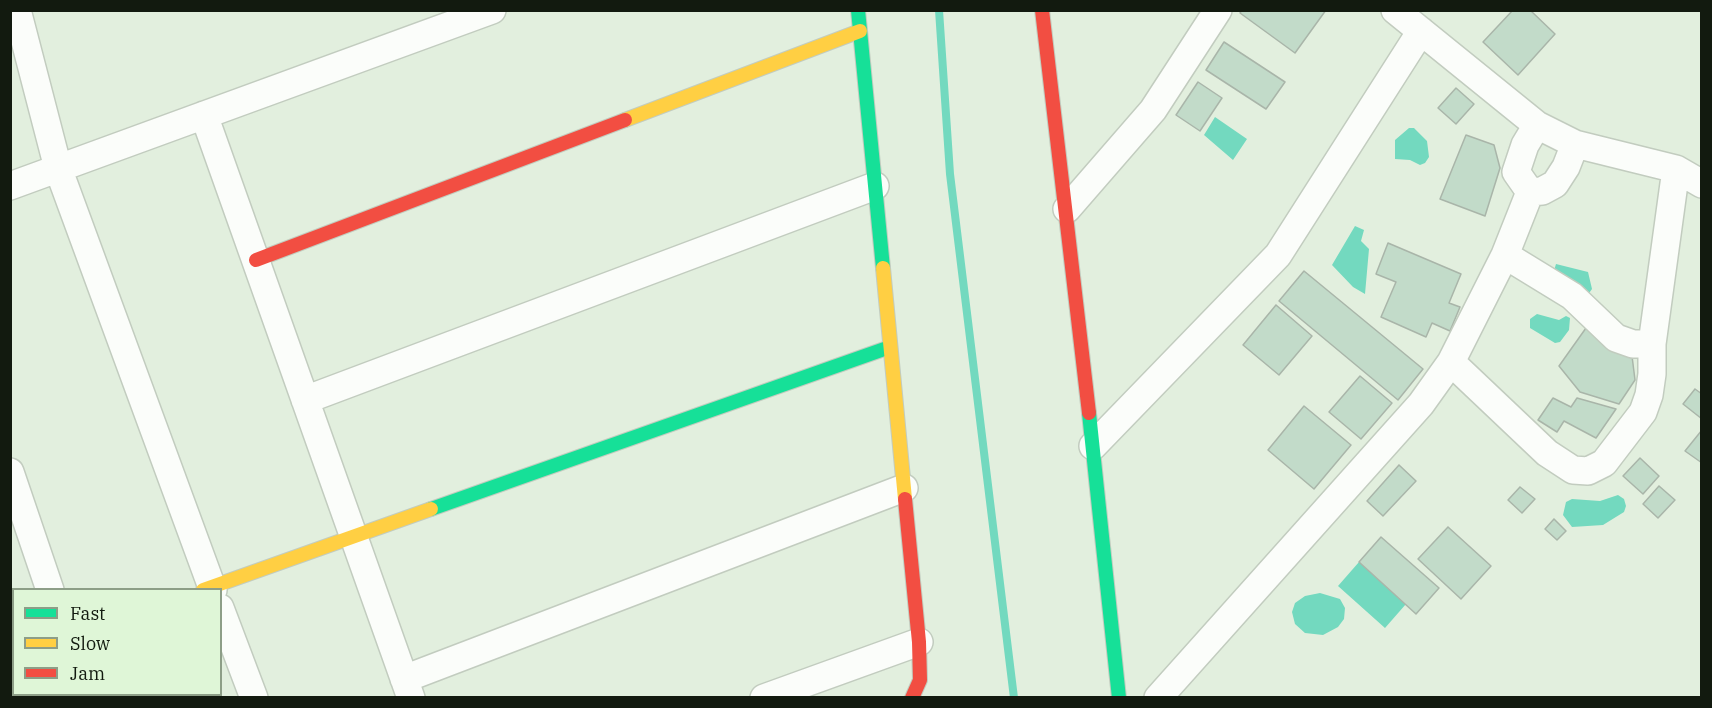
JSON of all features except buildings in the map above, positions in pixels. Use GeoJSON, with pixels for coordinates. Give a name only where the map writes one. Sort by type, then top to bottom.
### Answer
{"type":"FeatureCollection","features":[{"type":"Feature","properties":{"kind":"street"},"geometry":{"type":"LineString","coordinates":[[17,10],[58,168],[210,588]]}},
{"type":"Feature","properties":{"kind":"street"},"geometry":{"type":"LineString","coordinates":[[10,186],[492,10]]}},
{"type":"Feature","properties":{"kind":"street"},"geometry":{"type":"LineString","coordinates":[[858,10],[919,642],[920,680],[912,698]]}},
{"type":"Feature","properties":{"kind":"street"},"geometry":{"type":"LineString","coordinates":[[1042,10],[1067,209],[1119,698]]}},
{"type":"Feature","properties":{"kind":"street"},"geometry":{"type":"LineString","coordinates":[[1067,209],[1153,110],[1218,10]]}},
{"type":"Feature","properties":{"kind":"street"},"geometry":{"type":"LineString","coordinates":[[1395,10],[1537,125],[1575,144],[1689,166],[1701,184]]}},
{"type":"Feature","properties":{"kind":"street"},"geometry":{"type":"LineString","coordinates":[[256,261],[860,31]]}},
{"type":"Feature","properties":{"kind":"street"},"geometry":{"type":"LineString","coordinates":[[1093,446],[1278,255],[1421,31]]}},
{"type":"Feature","properties":{"kind":"street"},"geometry":{"type":"LineString","coordinates":[[204,115],[407,688],[904,488]]}},
{"type":"Feature","properties":{"kind":"street"},"geometry":{"type":"LineString","coordinates":[[1530,192],[1516,172],[1525,145],[1537,125]]}},
{"type":"Feature","properties":{"kind":"street"},"geometry":{"type":"LineString","coordinates":[[1530,192],[1542,191],[1555,184],[1566,167],[1575,144]]}},
{"type":"Feature","properties":{"kind":"street"},"geometry":{"type":"LineString","coordinates":[[1451,362],[1547,453],[1573,470],[1588,471],[1604,463],[1644,412],[1652,374],[1652,344],[1689,166]]}},
{"type":"Feature","properties":{"kind":"street"},"geometry":{"type":"LineString","coordinates":[[305,400],[875,186]]}},
{"type":"Feature","properties":{"kind":"street"},"geometry":{"type":"LineString","coordinates":[[1158,698],[1421,404],[1451,362],[1505,255],[1530,192]]}},
{"type":"Feature","properties":{"kind":"street"},"geometry":{"type":"LineString","coordinates":[[1505,255],[1572,296],[1616,338],[1633,344],[1652,344]]}},
{"type":"Feature","properties":{"kind":"street"},"geometry":{"type":"LineString","coordinates":[[222,589],[354,536],[890,347]]}},
{"type":"Feature","properties":{"kind":"street"},"geometry":{"type":"LineString","coordinates":[[10,472],[16,507],[49,588]]}},
{"type":"Feature","properties":{"kind":"street"},"geometry":{"type":"LineString","coordinates":[[222,618],[254,698]]}},
{"type":"Feature","properties":{"kind":"street"},"geometry":{"type":"LineString","coordinates":[[764,698],[919,642]]}},
{"type":"Feature","properties":{"kind":"water"},"geometry":{"type":"Polygon","coordinates":[[[1215,117],[1247,139],[1233,160],[1204,135],[1215,117]]]}},
{"type":"Feature","properties":{"kind":"water"},"geometry":{"type":"Polygon","coordinates":[[[1409,128],[1414,128],[1427,141],[1429,157],[1425,163],[1420,165],[1410,160],[1395,159],[1395,140],[1409,128]]]}},
{"type":"Feature","properties":{"kind":"water"},"geometry":{"type":"Polygon","coordinates":[[[1355,226],[1364,230],[1361,241],[1369,249],[1365,294],[1353,287],[1332,265],[1355,226]]]}},
{"type":"Feature","properties":{"kind":"water"},"geometry":{"type":"Polygon","coordinates":[[[1556,264],[1588,272],[1592,289],[1587,296],[1553,274],[1556,264]]]}},
{"type":"Feature","properties":{"kind":"water"},"geometry":{"type":"Polygon","coordinates":[[[1537,314],[1559,320],[1566,316],[1570,318],[1569,330],[1560,342],[1555,343],[1530,328],[1530,319],[1537,314]]]}},
{"type":"Feature","properties":{"kind":"water"},"geometry":{"type":"Polygon","coordinates":[[[1618,495],[1624,499],[1626,506],[1624,512],[1603,525],[1572,527],[1563,515],[1566,502],[1572,499],[1600,501],[1618,495]]]}},
{"type":"Feature","properties":{"kind":"water"},"geometry":{"type":"Polygon","coordinates":[[[1359,562],[1406,604],[1385,628],[1338,586],[1359,562]]]}},
{"type":"Feature","properties":{"kind":"water"},"geometry":{"type":"Polygon","coordinates":[[[1320,593],[1340,599],[1345,608],[1344,619],[1338,627],[1323,635],[1305,633],[1295,624],[1292,612],[1295,603],[1305,596],[1320,593]]]}},
{"type":"Feature","properties":{"kind":"waterway"},"geometry":{"type":"LineString","coordinates":[[939,10],[950,174],[1014,698]]}},
{"type":"Feature","properties":{"kind":"traffic: fast"},"geometry":{"type":"LineString","coordinates":[[858,10],[883,268]]}},
{"type":"Feature","properties":{"kind":"traffic: fast"},"geometry":{"type":"LineString","coordinates":[[431,509],[890,347]]}},
{"type":"Feature","properties":{"kind":"traffic: fast"},"geometry":{"type":"LineString","coordinates":[[1089,413],[1119,698]]}},
{"type":"Feature","properties":{"kind":"traffic: slow"},"geometry":{"type":"LineString","coordinates":[[625,120],[860,31]]}},
{"type":"Feature","properties":{"kind":"traffic: slow"},"geometry":{"type":"LineString","coordinates":[[883,268],[905,499]]}},
{"type":"Feature","properties":{"kind":"traffic: slow"},"geometry":{"type":"LineString","coordinates":[[209,588],[431,509]]}},
{"type":"Feature","properties":{"kind":"traffic: jam"},"geometry":{"type":"LineString","coordinates":[[1042,10],[1089,413]]}},
{"type":"Feature","properties":{"kind":"traffic: jam"},"geometry":{"type":"LineString","coordinates":[[256,260],[625,120]]}},
{"type":"Feature","properties":{"kind":"traffic: jam"},"geometry":{"type":"LineString","coordinates":[[905,499],[919,642],[920,680],[912,698]]}}]}
